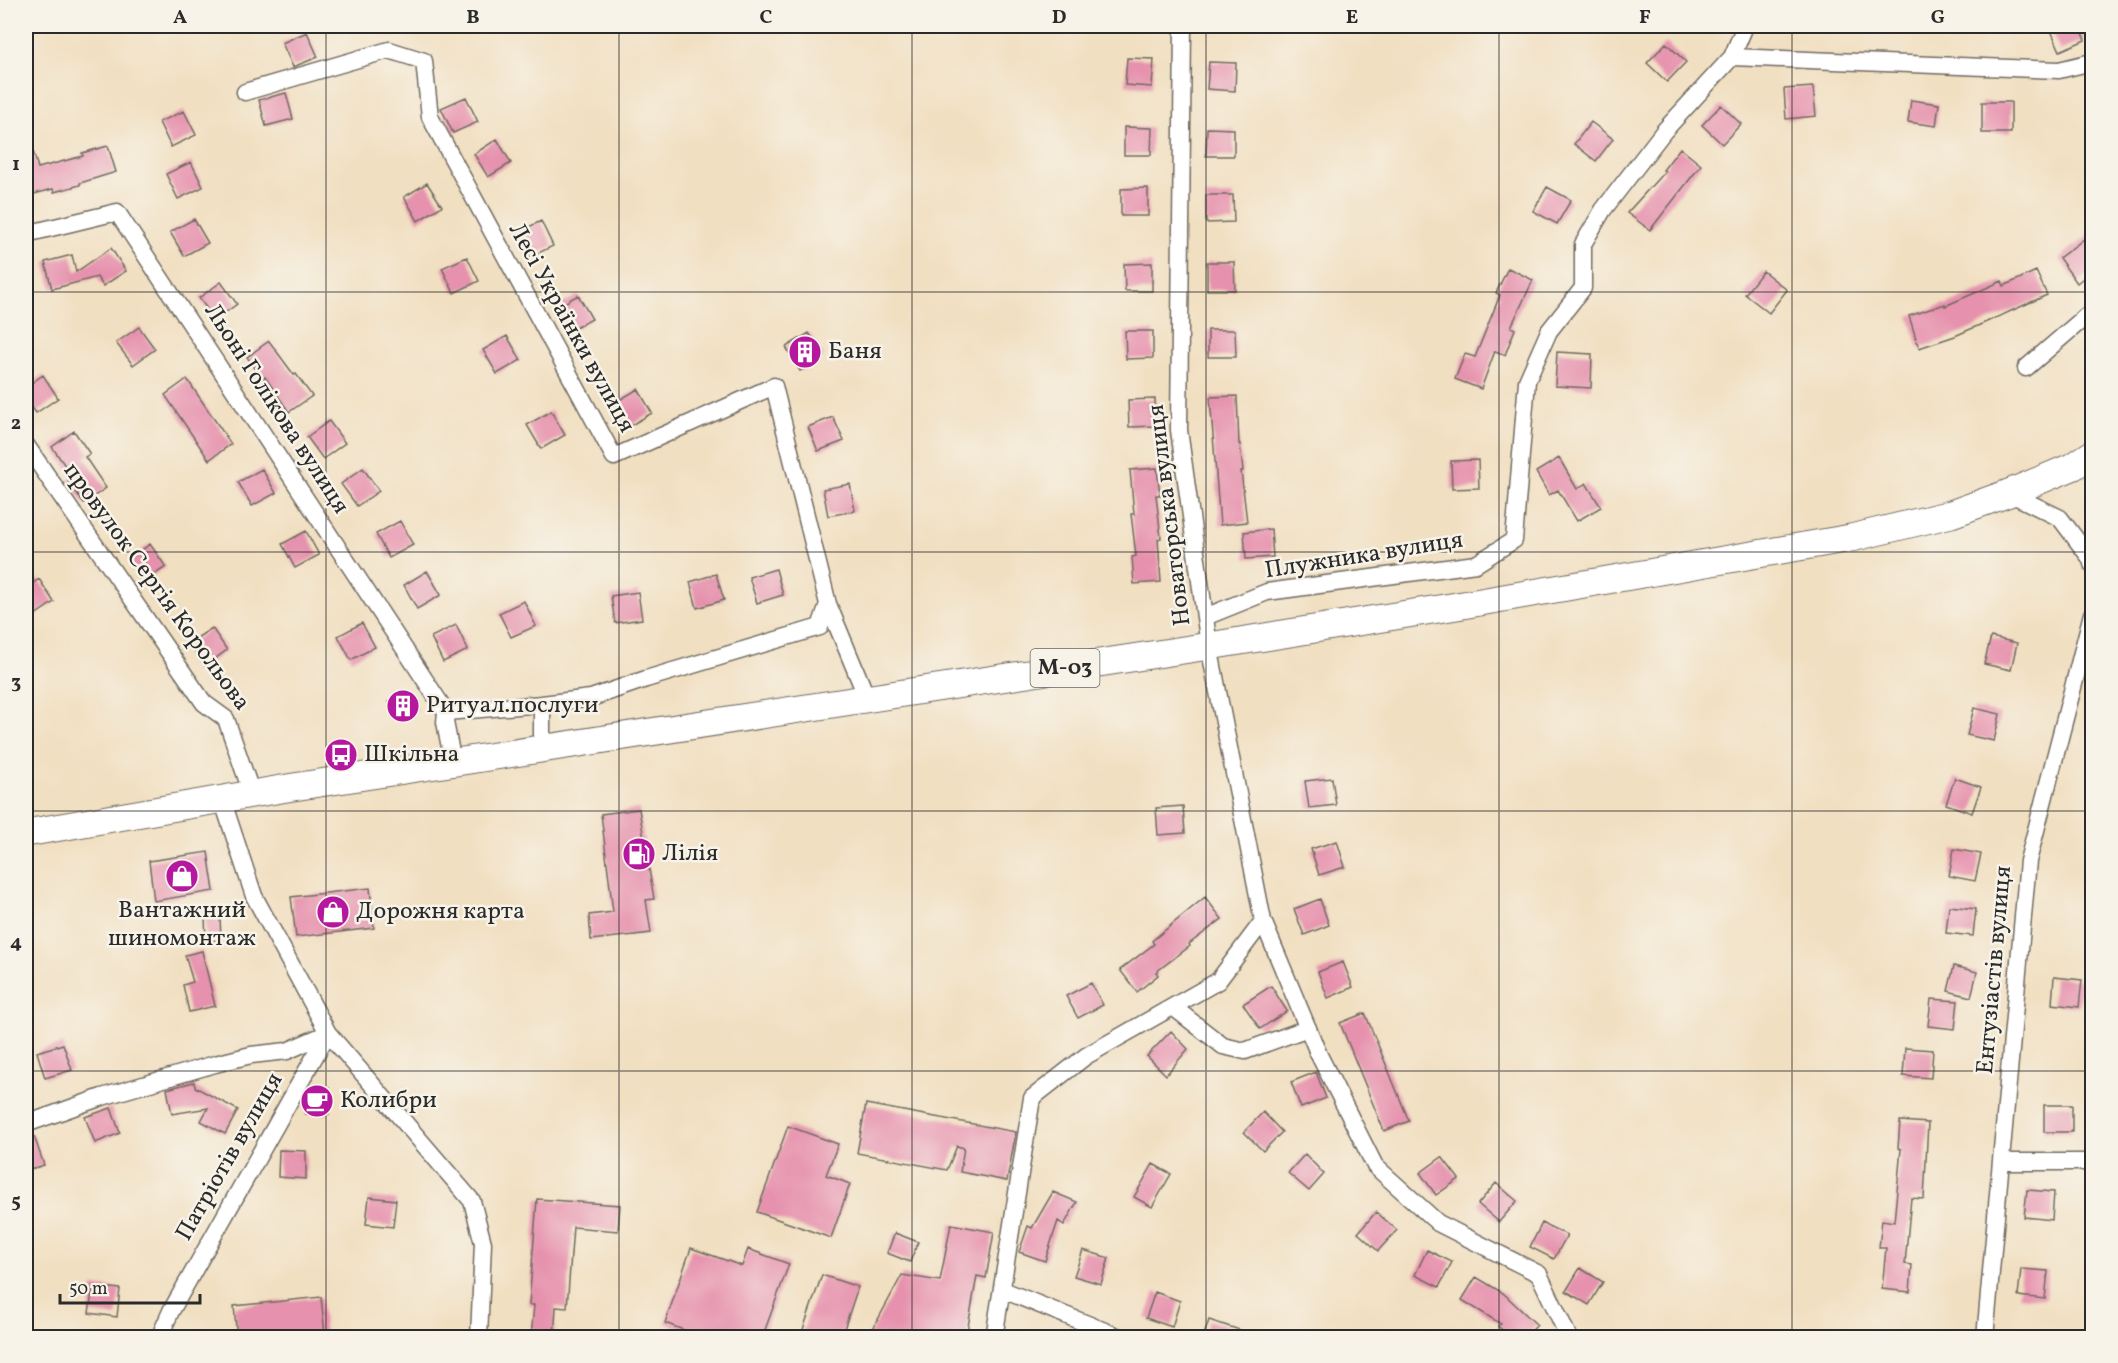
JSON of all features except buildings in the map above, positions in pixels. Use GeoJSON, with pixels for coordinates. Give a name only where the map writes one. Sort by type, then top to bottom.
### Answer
{"type":"FeatureCollection","features":[{"type":"Feature","properties":{"kind":"highway","name":"М-03"},"geometry":{"type":"LineString","coordinates":[[26,833],[252,794],[1457,606],[1851,538],[1951,514],[2074,466],[2092,454]]}},
{"type":"Feature","properties":{"kind":"street","name":"Новаторська вулиця"},"geometry":{"type":"LineString","coordinates":[[1183,26],[1179,430],[1209,646],[1263,921],[1308,1029],[1375,1166],[1438,1223],[1539,1274],[1569,1338]]}},
{"type":"Feature","properties":{"kind":"street","name":"Плужника вулиця"},"geometry":{"type":"LineString","coordinates":[[1205,616],[1267,592],[1476,564],[1514,540],[1527,381],[1549,331],[1583,288],[1583,244],[1603,210],[1664,131],[1732,57],[1745,26]]}},
{"type":"Feature","properties":{"kind":"street","name":"Лесі Українки вулиця"},"geometry":{"type":"LineString","coordinates":[[245,92],[389,50],[424,61],[430,117],[614,457],[774,386],[828,604]]}},
{"type":"Feature","properties":{"kind":"street"},"geometry":{"type":"LineString","coordinates":[[1732,57],[2060,70],[2092,62]]}},
{"type":"Feature","properties":{"kind":"street","name":"Льоні Голікова вулиця"},"geometry":{"type":"LineString","coordinates":[[26,234],[117,212],[446,712],[445,722],[453,763]]}},
{"type":"Feature","properties":{"kind":"street"},"geometry":{"type":"LineString","coordinates":[[2026,368],[2092,311]]}},
{"type":"Feature","properties":{"kind":"street","name":"провулок Сергія Корольова"},"geometry":{"type":"LineString","coordinates":[[26,445],[204,703],[226,719],[252,794]]}},
{"type":"Feature","properties":{"kind":"street"},"geometry":{"type":"LineString","coordinates":[[2009,493],[2060,518],[2091,559],[2092,564]]}},
{"type":"Feature","properties":{"kind":"street"},"geometry":{"type":"LineString","coordinates":[[446,712],[591,698],[646,679],[820,627],[828,604]]}},
{"type":"Feature","properties":{"kind":"street"},"geometry":{"type":"LineString","coordinates":[[828,604],[867,698]]}},
{"type":"Feature","properties":{"kind":"street","name":"Ентузіастів вулиця"},"geometry":{"type":"LineString","coordinates":[[1985,1338],[2028,861],[2092,614]]}},
{"type":"Feature","properties":{"kind":"street"},"geometry":{"type":"LineString","coordinates":[[542,704],[542,748]]}},
{"type":"Feature","properties":{"kind":"street"},"geometry":{"type":"LineString","coordinates":[[222,799],[254,896],[328,1033],[472,1201],[483,1243],[479,1338]]}},
{"type":"Feature","properties":{"kind":"street"},"geometry":{"type":"LineString","coordinates":[[994,1338],[1032,1098],[1086,1056],[1218,981],[1263,921]]}},
{"type":"Feature","properties":{"kind":"street"},"geometry":{"type":"LineString","coordinates":[[1173,1007],[1223,1046],[1245,1051],[1308,1029]]}},
{"type":"Feature","properties":{"kind":"street"},"geometry":{"type":"LineString","coordinates":[[26,1124],[102,1097],[215,1064],[251,1055],[288,1051],[328,1033]]}},
{"type":"Feature","properties":{"kind":"street","name":"Патріотів вулиця"},"geometry":{"type":"LineString","coordinates":[[159,1338],[171,1311],[328,1033]]}},
{"type":"Feature","properties":{"kind":"street"},"geometry":{"type":"LineString","coordinates":[[2002,1162],[2092,1162]]}},
{"type":"Feature","properties":{"kind":"street"},"geometry":{"type":"LineString","coordinates":[[1003,1290],[1122,1338]]}},
{"type":"Feature","properties":{"kind":"place","name":"Баня"},"geometry":{"type":"Point","coordinates":[805,352]}},
{"type":"Feature","properties":{"kind":"place","name":"Ритуал.послуги"},"geometry":{"type":"Point","coordinates":[403,706]}},
{"type":"Feature","properties":{"kind":"place","name":"Шкільна"},"geometry":{"type":"Point","coordinates":[341,755]}},
{"type":"Feature","properties":{"kind":"place","name":"Лілія"},"geometry":{"type":"Point","coordinates":[639,854]}},
{"type":"Feature","properties":{"kind":"place","name":"Вантажний шиномонтаж"},"geometry":{"type":"Point","coordinates":[182,876]}},
{"type":"Feature","properties":{"kind":"place","name":"Дорожня карта"},"geometry":{"type":"Point","coordinates":[333,912]}},
{"type":"Feature","properties":{"kind":"place","name":"Колибри"},"geometry":{"type":"Point","coordinates":[317,1101]}}]}
